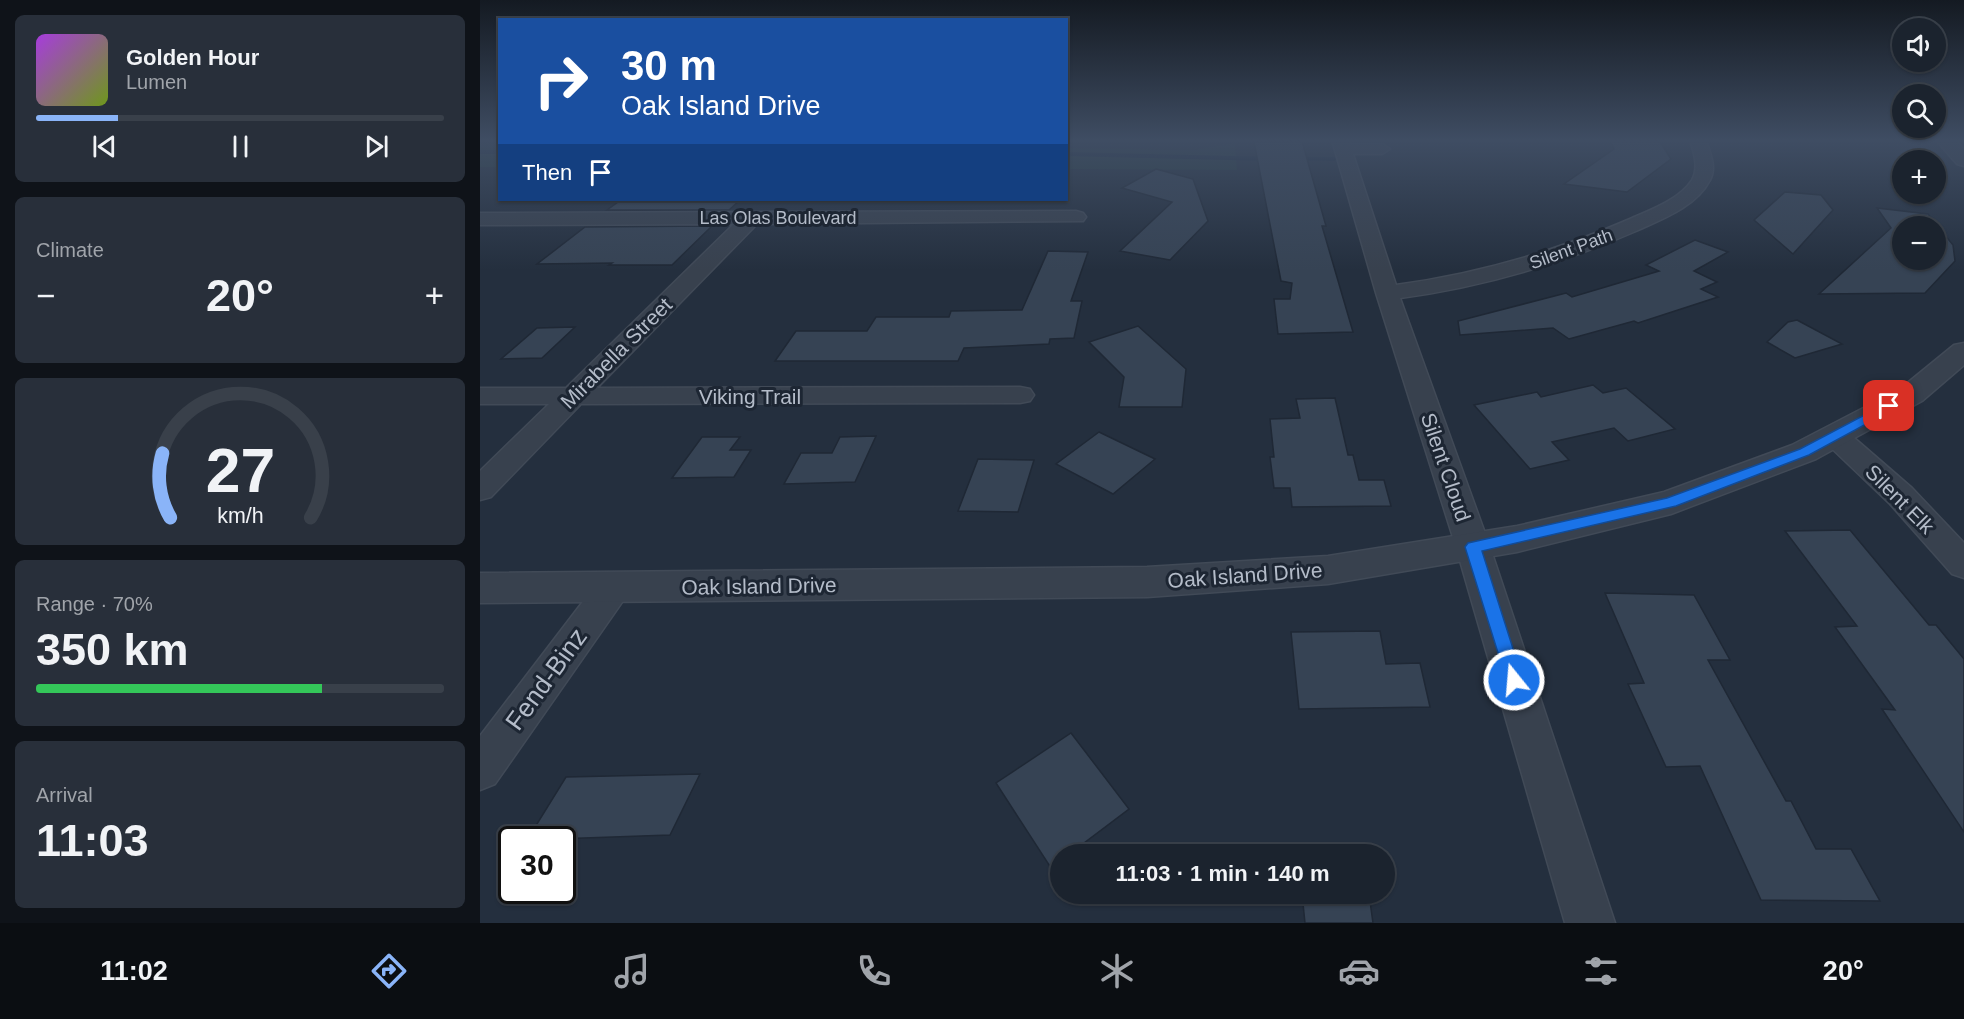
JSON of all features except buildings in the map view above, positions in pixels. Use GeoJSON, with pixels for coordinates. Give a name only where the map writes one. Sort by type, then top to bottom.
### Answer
{"type":"FeatureCollection","features":[{"type":"Feature","properties":{"kind":"street","name":"Silent Cloud"},"geometry":{"type":"LineString","coordinates":[[1353,183],[1387,293],[1473,547],[1590,923]]}},
{"type":"Feature","properties":{"kind":"street","name":"Silent Path"},"geometry":{"type":"LineString","coordinates":[[1387,293],[1433,288],[1500,273],[1594,243],[1672,207],[1699,183]]}},
{"type":"Feature","properties":{"kind":"street","name":"Las Olas Boulevard"},"geometry":{"type":"LineString","coordinates":[[480,219],[1076,217]]}},
{"type":"Feature","properties":{"kind":"street","name":"Mirabella Street"},"geometry":{"type":"LineString","coordinates":[[480,489],[753,218]]}},
{"type":"Feature","properties":{"kind":"street","name":"Oak Island Drive"},"geometry":{"type":"LineString","coordinates":[[480,588],[1148,582],[1328,570],[1473,547],[1517,539],[1671,502],[1804,452],[1911,394],[1964,351]]}},
{"type":"Feature","properties":{"kind":"street","name":"Viking Trail"},"geometry":{"type":"LineString","coordinates":[[480,396],[1020,395]]}},
{"type":"Feature","properties":{"kind":"street","name":"Silent Elk"},"geometry":{"type":"LineString","coordinates":[[1835,436],[1901,496],[1964,565]]}},
{"type":"Feature","properties":{"kind":"street","name":"Fend-Binz"},"geometry":{"type":"LineString","coordinates":[[480,770],[613,588]]}},
{"type":"Feature","properties":{"kind":"route"},"geometry":{"type":"LineString","coordinates":[[1514,680],[1473,547],[1517,539],[1671,502],[1804,452],[1889,406]]}}]}
